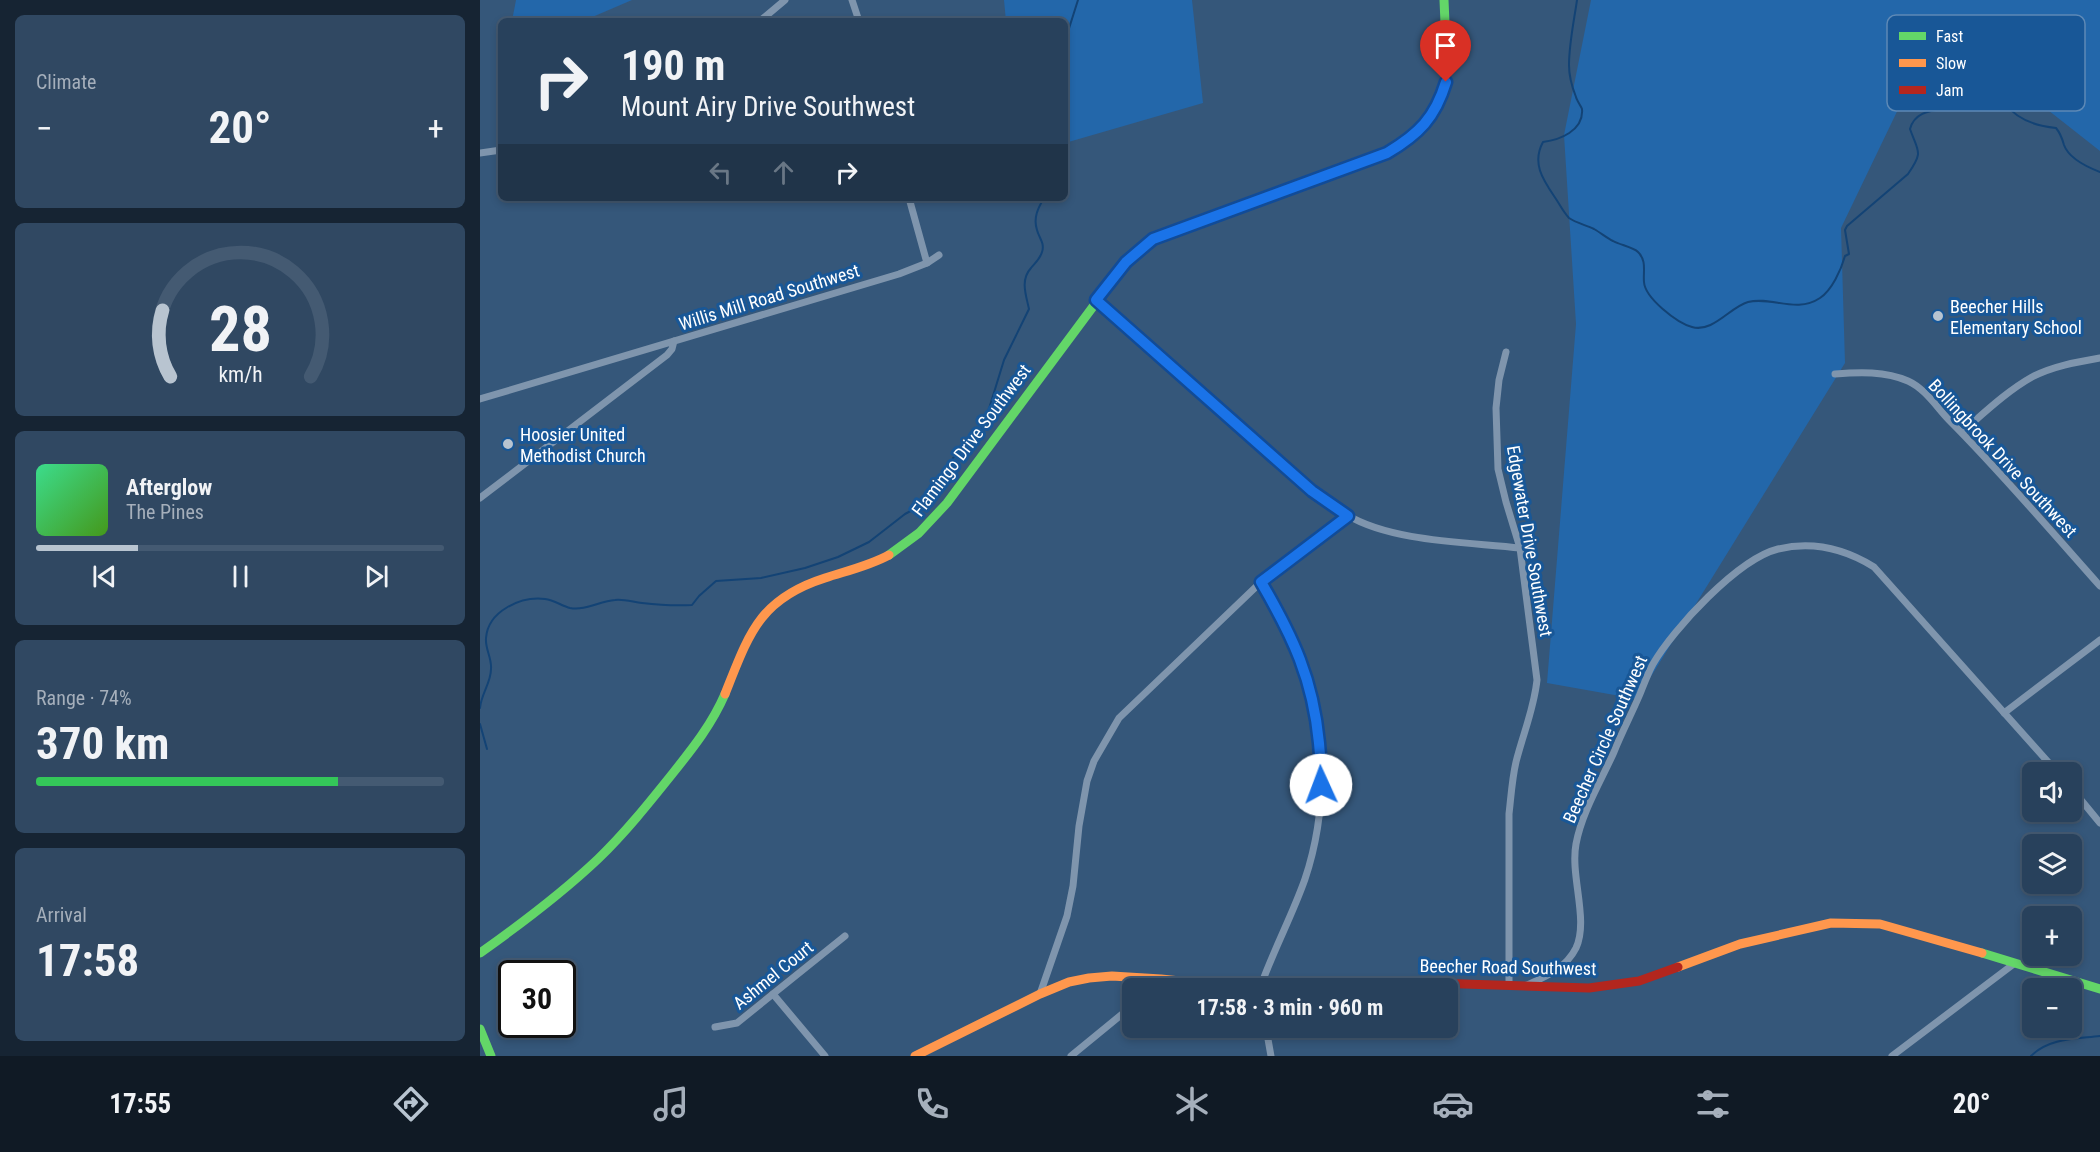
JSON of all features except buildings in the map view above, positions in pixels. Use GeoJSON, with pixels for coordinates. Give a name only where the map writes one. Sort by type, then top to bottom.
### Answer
{"type":"FeatureCollection","features":[{"type":"Feature","properties":{"kind":"street"},"geometry":{"type":"LineString","coordinates":[[764,18],[785,0]]}},
{"type":"Feature","properties":{"kind":"street"},"geometry":{"type":"LineString","coordinates":[[852,0],[858,18]]}},
{"type":"Feature","properties":{"kind":"street","name":"Flamingo Drive Southwest"},"geometry":{"type":"LineString","coordinates":[[480,953],[553,900],[598,859],[638,817],[709,726],[723,700],[753,629],[772,604],[798,588],[886,557],[907,544],[926,528],[1126,262],[1153,239],[1387,153],[1416,134],[1433,112],[1446,82],[1448,66],[1444,0]]}},
{"type":"Feature","properties":{"kind":"street"},"geometry":{"type":"LineString","coordinates":[[480,153],[498,150]]}},
{"type":"Feature","properties":{"kind":"street"},"geometry":{"type":"LineString","coordinates":[[910,201],[927,263]]}},
{"type":"Feature","properties":{"kind":"street","name":"Willis Mill Road Southwest"},"geometry":{"type":"LineString","coordinates":[[480,498],[667,355],[674,341],[899,274],[927,263],[939,255]]}},
{"type":"Feature","properties":{"kind":"street"},"geometry":{"type":"LineString","coordinates":[[1096,300],[1312,491],[1348,516],[1407,536],[1520,548]]}},
{"type":"Feature","properties":{"kind":"street"},"geometry":{"type":"LineString","coordinates":[[480,399],[674,341]]}},
{"type":"Feature","properties":{"kind":"street","name":"Edgewater Drive Southwest"},"geometry":{"type":"LineString","coordinates":[[1506,352],[1499,380],[1497,408],[1498,469],[1520,548],[1537,680],[1535,699],[1511,788],[1509,985]]}},
{"type":"Feature","properties":{"kind":"street"},"geometry":{"type":"LineString","coordinates":[[1962,432],[2015,388],[2033,377],[2064,365],[2100,358]]}},
{"type":"Feature","properties":{"kind":"street","name":"Bollingbrook Drive Southwest"},"geometry":{"type":"LineString","coordinates":[[1835,374],[1870,372],[1908,381],[1921,391],[1962,432],[2100,586]]}},
{"type":"Feature","properties":{"kind":"street"},"geometry":{"type":"LineString","coordinates":[[1040,994],[1067,916],[1087,781],[1104,742],[1127,709],[1261,582],[1348,516]]}},
{"type":"Feature","properties":{"kind":"street","name":"Beecher Circle Southwest"},"geometry":{"type":"LineString","coordinates":[[1527,985],[1560,968],[1577,946],[1581,922],[1574,860],[1581,826],[1652,665],[1685,620],[1709,595],[1732,575],[1760,557],[1780,549],[1807,546],[1835,549],[1874,567],[2048,762]]}},
{"type":"Feature","properties":{"kind":"street"},"geometry":{"type":"LineString","coordinates":[[1261,582],[1294,643],[1304,667],[1317,722],[1322,775],[1317,824],[1305,879],[1264,978]]}},
{"type":"Feature","properties":{"kind":"street"},"geometry":{"type":"LineString","coordinates":[[2004,713],[2100,640]]}},
{"type":"Feature","properties":{"kind":"street"},"geometry":{"type":"LineString","coordinates":[[2082,801],[2100,823]]}},
{"type":"Feature","properties":{"kind":"street","name":"Beecher Road Southwest"},"geometry":{"type":"LineString","coordinates":[[1458,984],[1589,988],[1639,981],[1740,944],[1831,923],[1880,924],[1934,938],[2100,989]]}},
{"type":"Feature","properties":{"kind":"street","name":"Ashmel Court"},"geometry":{"type":"LineString","coordinates":[[715,1027],[737,1023],[845,936]]}},
{"type":"Feature","properties":{"kind":"street"},"geometry":{"type":"LineString","coordinates":[[1892,1056],[2015,963]]}},
{"type":"Feature","properties":{"kind":"street","name":"Beecher Road Southwest"},"geometry":{"type":"LineString","coordinates":[[915,1056],[1040,994],[1070,982],[1112,976],[1145,978]]}},
{"type":"Feature","properties":{"kind":"street"},"geometry":{"type":"LineString","coordinates":[[773,994],[825,1056]]}},
{"type":"Feature","properties":{"kind":"street"},"geometry":{"type":"LineString","coordinates":[[1071,1056],[1122,1014]]}},
{"type":"Feature","properties":{"kind":"street"},"geometry":{"type":"LineString","coordinates":[[480,1029],[491,1056]]}},
{"type":"Feature","properties":{"kind":"street"},"geometry":{"type":"LineString","coordinates":[[1268,1038],[1271,1056]]}},
{"type":"Feature","properties":{"kind":"shaded area"},"geometry":{"type":"Polygon","coordinates":[[[516,0],[632,0],[590,18],[513,18],[516,0]]]}},
{"type":"Feature","properties":{"kind":"shaded area"},"geometry":{"type":"Polygon","coordinates":[[[1004,0],[1192,0],[1203,103],[1068,142],[1068,18],[1006,18],[1004,0]]]}},
{"type":"Feature","properties":{"kind":"shaded area"},"geometry":{"type":"Polygon","coordinates":[[[1591,0],[2100,0],[2100,151],[2049,111],[2085,111],[2085,15],[1887,15],[1887,111],[1897,111],[1841,228],[1845,363],[1637,699],[1547,683],[1576,324],[1564,135],[1591,0]]]}},
{"type":"Feature","properties":{"kind":"waterway"},"geometry":{"type":"LineString","coordinates":[[1068,32],[1078,0]]}},
{"type":"Feature","properties":{"kind":"waterway"},"geometry":{"type":"LineString","coordinates":[[1577,0],[1569,69],[1573,89],[1582,109],[1582,117],[1575,129],[1569,133],[1543,142],[1538,158],[1540,172],[1569,218],[1641,255],[1644,263],[1644,282],[1650,295],[1670,315],[1692,327],[1700,328],[1714,323],[1748,302],[1766,301],[1802,305],[1820,298],[1836,279],[1845,256],[1849,254],[1845,230],[1847,226],[1908,174],[1918,156],[1910,129],[1920,115],[1932,111]]}},
{"type":"Feature","properties":{"kind":"waterway"},"geometry":{"type":"LineString","coordinates":[[2012,111],[2035,124],[2056,128],[2066,150],[2084,165],[2100,172]]}},
{"type":"Feature","properties":{"kind":"waterway"},"geometry":{"type":"LineString","coordinates":[[480,708],[491,674],[486,642],[488,628],[499,613],[507,607],[536,599],[545,599],[576,609],[618,600],[661,605],[692,605],[716,581],[761,578],[805,568],[838,557],[869,542],[905,514],[935,498],[948,480],[953,458],[978,435],[984,425],[1004,360],[1029,309],[1025,283],[1028,273],[1039,259],[1043,249],[1036,221],[1042,201]]}},
{"type":"Feature","properties":{"kind":"waterway"},"geometry":{"type":"LineString","coordinates":[[480,724],[487,749]]}},
{"type":"Feature","properties":{"kind":"waterway"},"geometry":{"type":"LineString","coordinates":[[2031,1056],[2054,1043],[2100,1036]]}},
{"type":"Feature","properties":{"kind":"traffic: fast"},"geometry":{"type":"LineString","coordinates":[[1442,93],[1447,69],[1444,0]]}},
{"type":"Feature","properties":{"kind":"traffic: fast"},"geometry":{"type":"LineString","coordinates":[[889,555],[919,533],[947,503],[1124,265]]}},
{"type":"Feature","properties":{"kind":"traffic: fast"},"geometry":{"type":"LineString","coordinates":[[480,953],[526,920],[584,872],[618,839],[695,745],[725,694]]}},
{"type":"Feature","properties":{"kind":"traffic: fast"},"geometry":{"type":"LineString","coordinates":[[1982,953],[2100,989]]}},
{"type":"Feature","properties":{"kind":"traffic: fast"},"geometry":{"type":"LineString","coordinates":[[480,1029],[491,1056]]}},
{"type":"Feature","properties":{"kind":"traffic: slow"},"geometry":{"type":"LineString","coordinates":[[725,694],[750,636],[759,621],[771,608],[803,587],[889,555]]}},
{"type":"Feature","properties":{"kind":"traffic: slow"},"geometry":{"type":"LineString","coordinates":[[1678,967],[1740,944],[1831,923],[1880,924],[1982,953]]}},
{"type":"Feature","properties":{"kind":"traffic: slow"},"geometry":{"type":"LineString","coordinates":[[915,1056],[1069,982],[1112,976],[1145,978]]}},
{"type":"Feature","properties":{"kind":"traffic: jam"},"geometry":{"type":"LineString","coordinates":[[1124,265],[1153,239],[1387,153],[1420,128],[1433,112],[1442,93]]}},
{"type":"Feature","properties":{"kind":"traffic: jam"},"geometry":{"type":"LineString","coordinates":[[1458,984],[1589,988],[1639,981],[1678,967]]}},
{"type":"Feature","properties":{"kind":"place","name":"Beecher Hills Elementary School"},"geometry":{"type":"Point","coordinates":[1938,316]}},
{"type":"Feature","properties":{"kind":"place","name":"Hoosier United Methodist Church"},"geometry":{"type":"Point","coordinates":[508,444]}},
{"type":"Feature","properties":{"kind":"route"},"geometry":{"type":"LineString","coordinates":[[1321,785],[1317,722],[1312,694],[1294,643],[1261,582],[1348,516],[1312,491],[1096,300],[1126,262],[1153,239],[1387,153],[1408,140],[1416,134],[1433,112],[1446,82]]}}]}
